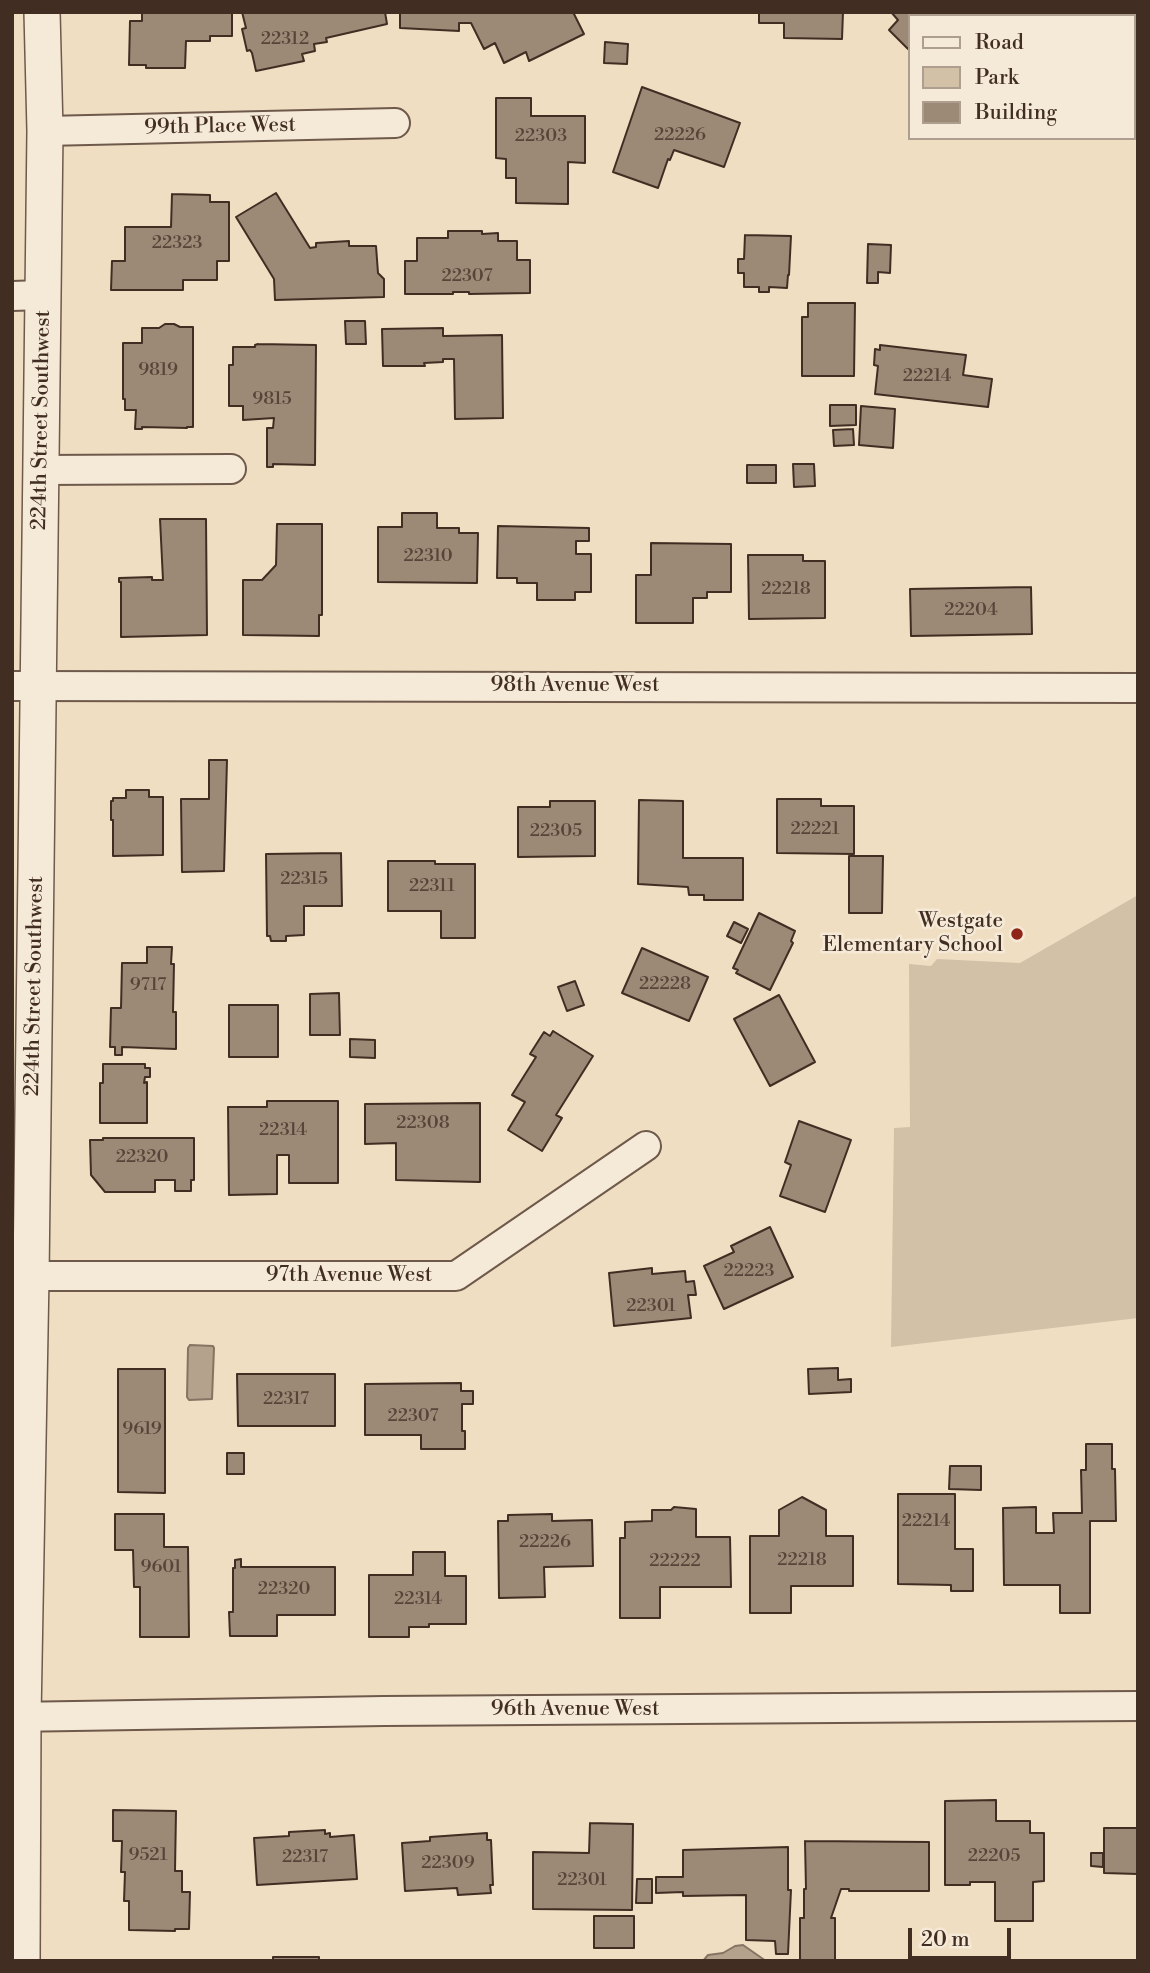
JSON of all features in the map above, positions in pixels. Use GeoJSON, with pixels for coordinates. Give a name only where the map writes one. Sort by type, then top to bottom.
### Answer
{"type":"FeatureCollection","features":[{"type":"Feature","properties":{"kind":"street","name":"224th Street Southwest"},"geometry":{"type":"LineString","coordinates":[[22,1961],[18,1717],[25,686],[42,470],[28,295],[45,131],[42,12]]}},
{"type":"Feature","properties":{"kind":"street","name":"99th Place West"},"geometry":{"type":"LineString","coordinates":[[45,131],[395,124]]}},
{"type":"Feature","properties":{"kind":"street"},"geometry":{"type":"LineString","coordinates":[[42,470],[231,469]]}},
{"type":"Feature","properties":{"kind":"street","name":"98th Avenue West"},"geometry":{"type":"LineString","coordinates":[[25,686],[1138,688]]}},
{"type":"Feature","properties":{"kind":"street","name":"97th Avenue West"},"geometry":{"type":"LineString","coordinates":[[22,1276],[456,1276],[646,1146]]}},
{"type":"Feature","properties":{"kind":"street","name":"96th Avenue West"},"geometry":{"type":"LineString","coordinates":[[18,1717],[398,1711],[1138,1706]]}},
{"type":"Feature","properties":{"kind":"green space","name":"Westgate Elementary School"},"geometry":{"type":"Polygon","coordinates":[[[1138,895],[1138,1318],[891,1347],[894,1128],[910,1127],[909,964],[931,966],[937,959],[1020,963],[1138,895]]]}},
{"type":"Feature","properties":{"kind":"shaded area"},"geometry":{"type":"Polygon","coordinates":[[[190,1345],[214,1348],[212,1399],[189,1400],[187,1397],[190,1345]]]}},
{"type":"Feature","properties":{"kind":"shaded area"},"geometry":{"type":"Polygon","coordinates":[[[743,1945],[766,1961],[703,1961],[708,1955],[723,1953],[743,1945]]]}},
{"type":"Feature","properties":{"kind":"building"},"geometry":{"type":"Polygon","coordinates":[[[142,12],[232,12],[232,36],[210,36],[210,41],[186,41],[185,68],[129,65],[130,21],[142,21],[142,12]]]}},
{"type":"Feature","properties":{"kind":"building"},"geometry":{"type":"Polygon","coordinates":[[[242,12],[385,12],[387,24],[326,38],[327,42],[314,44],[315,51],[302,54],[304,61],[256,71],[252,53],[247,51],[242,29],[246,28],[242,12]]]}},
{"type":"Feature","properties":{"kind":"building"},"geometry":{"type":"Polygon","coordinates":[[[400,12],[573,12],[584,34],[529,61],[526,52],[504,63],[495,43],[484,49],[471,23],[459,23],[459,31],[400,28],[400,12]]]}},
{"type":"Feature","properties":{"kind":"building"},"geometry":{"type":"Polygon","coordinates":[[[759,12],[843,12],[842,39],[784,38],[784,23],[759,23],[759,12]]]}},
{"type":"Feature","properties":{"kind":"building"},"geometry":{"type":"Polygon","coordinates":[[[891,12],[966,14],[908,14],[908,49],[889,30],[898,20],[891,12]]]}},
{"type":"Feature","properties":{"kind":"building"},"geometry":{"type":"Polygon","coordinates":[[[605,42],[628,44],[627,64],[604,63],[605,42]]]}},
{"type":"Feature","properties":{"kind":"building"},"geometry":{"type":"Polygon","coordinates":[[[642,87],[740,123],[724,167],[674,150],[658,188],[613,172],[642,87]]]}},
{"type":"Feature","properties":{"kind":"building"},"geometry":{"type":"Polygon","coordinates":[[[496,98],[531,98],[531,116],[585,116],[585,163],[568,162],[568,204],[516,203],[516,178],[506,178],[506,159],[496,158],[496,98]]]}},
{"type":"Feature","properties":{"kind":"building"},"geometry":{"type":"Polygon","coordinates":[[[276,193],[310,248],[316,247],[316,243],[349,241],[349,246],[376,246],[378,273],[384,279],[384,297],[275,300],[274,279],[236,217],[276,193]]]}},
{"type":"Feature","properties":{"kind":"building"},"geometry":{"type":"Polygon","coordinates":[[[172,194],[210,195],[210,202],[229,202],[229,261],[217,261],[217,280],[183,280],[183,290],[111,290],[112,261],[125,261],[125,227],[171,227],[172,194]]]}},
{"type":"Feature","properties":{"kind":"building"},"geometry":{"type":"Polygon","coordinates":[[[448,231],[498,233],[498,241],[517,241],[517,260],[530,260],[530,293],[405,294],[405,261],[417,261],[417,238],[448,238],[448,231]]]}},
{"type":"Feature","properties":{"kind":"building"},"geometry":{"type":"Polygon","coordinates":[[[745,235],[791,236],[787,288],[769,287],[769,292],[759,292],[759,287],[744,287],[744,273],[738,273],[738,259],[744,259],[745,235]]]}},
{"type":"Feature","properties":{"kind":"building"},"geometry":{"type":"Polygon","coordinates":[[[868,244],[891,245],[890,273],[878,272],[878,283],[867,283],[868,244]]]}},
{"type":"Feature","properties":{"kind":"building"},"geometry":{"type":"Polygon","coordinates":[[[808,303],[855,303],[854,376],[802,376],[802,317],[808,317],[808,303]]]}},
{"type":"Feature","properties":{"kind":"building"},"geometry":{"type":"Polygon","coordinates":[[[345,321],[365,321],[366,344],[346,344],[345,321]]]}},
{"type":"Feature","properties":{"kind":"building"},"geometry":{"type":"Polygon","coordinates":[[[165,324],[193,327],[193,427],[135,429],[136,410],[125,410],[123,399],[123,343],[142,343],[142,328],[159,328],[165,324]]]}},
{"type":"Feature","properties":{"kind":"building"},"geometry":{"type":"Polygon","coordinates":[[[443,328],[443,336],[502,335],[503,418],[455,419],[454,359],[424,363],[425,366],[383,366],[382,329],[443,328]]]}},
{"type":"Feature","properties":{"kind":"building"},"geometry":{"type":"Polygon","coordinates":[[[258,344],[316,345],[315,465],[273,464],[273,467],[267,467],[267,428],[273,428],[274,418],[243,420],[243,406],[229,406],[229,365],[233,365],[233,347],[255,347],[258,344]]]}},
{"type":"Feature","properties":{"kind":"building"},"geometry":{"type":"Polygon","coordinates":[[[880,345],[966,355],[963,375],[992,379],[988,407],[875,394],[878,366],[874,365],[875,349],[880,350],[880,345]]]}},
{"type":"Feature","properties":{"kind":"building"},"geometry":{"type":"Polygon","coordinates":[[[830,405],[856,405],[856,425],[830,426],[830,405]]]}},
{"type":"Feature","properties":{"kind":"building"},"geometry":{"type":"Polygon","coordinates":[[[861,406],[895,409],[893,448],[859,445],[861,406]]]}},
{"type":"Feature","properties":{"kind":"building"},"geometry":{"type":"Polygon","coordinates":[[[853,429],[854,445],[834,446],[833,430],[853,429]]]}},
{"type":"Feature","properties":{"kind":"building"},"geometry":{"type":"Polygon","coordinates":[[[793,464],[814,464],[815,486],[794,487],[793,464]]]}},
{"type":"Feature","properties":{"kind":"building"},"geometry":{"type":"Polygon","coordinates":[[[747,465],[776,465],[776,483],[747,483],[747,465]]]}},
{"type":"Feature","properties":{"kind":"building"},"geometry":{"type":"Polygon","coordinates":[[[402,513],[437,513],[437,528],[459,528],[459,533],[478,533],[477,583],[378,582],[378,527],[402,527],[402,513]]]}},
{"type":"Feature","properties":{"kind":"building"},"geometry":{"type":"Polygon","coordinates":[[[160,519],[206,519],[207,635],[121,637],[119,578],[152,577],[152,580],[163,580],[160,519]]]}},
{"type":"Feature","properties":{"kind":"building"},"geometry":{"type":"Polygon","coordinates":[[[277,524],[322,524],[322,615],[319,615],[319,636],[243,635],[243,580],[262,580],[276,565],[277,524]]]}},
{"type":"Feature","properties":{"kind":"building"},"geometry":{"type":"Polygon","coordinates":[[[498,526],[589,528],[589,541],[576,541],[576,554],[591,554],[591,592],[575,592],[575,600],[537,600],[537,583],[517,583],[517,578],[497,578],[498,526]]]}},
{"type":"Feature","properties":{"kind":"building"},"geometry":{"type":"Polygon","coordinates":[[[651,543],[731,544],[731,592],[707,592],[707,598],[693,598],[693,623],[636,623],[636,575],[651,575],[651,543]]]}},
{"type":"Feature","properties":{"kind":"building"},"geometry":{"type":"Polygon","coordinates":[[[748,555],[803,555],[803,561],[825,561],[825,618],[749,619],[748,555]]]}},
{"type":"Feature","properties":{"kind":"building"},"geometry":{"type":"Polygon","coordinates":[[[1031,587],[1032,634],[911,636],[910,589],[1031,587]]]}},
{"type":"Feature","properties":{"kind":"building"},"geometry":{"type":"Polygon","coordinates":[[[209,760],[227,760],[224,871],[182,872],[181,799],[209,799],[209,760]]]}},
{"type":"Feature","properties":{"kind":"building"},"geometry":{"type":"Polygon","coordinates":[[[126,790],[149,790],[149,797],[163,797],[163,855],[113,856],[111,801],[113,798],[126,798],[126,790]]]}},
{"type":"Feature","properties":{"kind":"building"},"geometry":{"type":"Polygon","coordinates":[[[777,799],[821,799],[821,806],[854,806],[854,854],[777,853],[777,799]]]}},
{"type":"Feature","properties":{"kind":"building"},"geometry":{"type":"Polygon","coordinates":[[[639,800],[683,801],[683,858],[743,858],[743,900],[704,900],[704,895],[689,895],[688,887],[638,884],[639,800]]]}},
{"type":"Feature","properties":{"kind":"building"},"geometry":{"type":"Polygon","coordinates":[[[550,801],[595,801],[595,856],[518,857],[518,807],[550,807],[550,801]]]}},
{"type":"Feature","properties":{"kind":"building"},"geometry":{"type":"Polygon","coordinates":[[[341,853],[342,906],[304,906],[304,935],[286,936],[286,941],[271,941],[270,936],[267,936],[266,854],[341,853]]]}},
{"type":"Feature","properties":{"kind":"building"},"geometry":{"type":"Polygon","coordinates":[[[849,856],[883,856],[882,913],[849,913],[849,856]]]}},
{"type":"Feature","properties":{"kind":"building"},"geometry":{"type":"Polygon","coordinates":[[[388,861],[475,864],[475,938],[441,938],[441,911],[388,911],[388,861]]]}},
{"type":"Feature","properties":{"kind":"building"},"geometry":{"type":"Polygon","coordinates":[[[759,913],[795,931],[791,941],[793,943],[770,990],[736,973],[738,970],[733,968],[759,913]]]}},
{"type":"Feature","properties":{"kind":"building"},"geometry":{"type":"Polygon","coordinates":[[[734,922],[748,929],[741,943],[727,936],[734,922]]]}},
{"type":"Feature","properties":{"kind":"building"},"geometry":{"type":"Polygon","coordinates":[[[147,947],[172,947],[176,1049],[122,1047],[122,1055],[115,1055],[115,1047],[110,1047],[111,1008],[121,1008],[122,963],[147,963],[147,947]]]}},
{"type":"Feature","properties":{"kind":"building"},"geometry":{"type":"Polygon","coordinates":[[[642,948],[708,977],[689,1021],[622,993],[642,948]]]}},
{"type":"Feature","properties":{"kind":"building"},"geometry":{"type":"Polygon","coordinates":[[[575,981],[584,1005],[567,1011],[558,987],[575,981]]]}},
{"type":"Feature","properties":{"kind":"building"},"geometry":{"type":"Polygon","coordinates":[[[339,993],[340,1035],[310,1035],[310,994],[339,993]]]}},
{"type":"Feature","properties":{"kind":"building"},"geometry":{"type":"Polygon","coordinates":[[[779,995],[815,1062],[770,1086],[734,1019],[779,995]]]}},
{"type":"Feature","properties":{"kind":"building"},"geometry":{"type":"Polygon","coordinates":[[[229,1005],[278,1005],[278,1057],[229,1057],[229,1005]]]}},
{"type":"Feature","properties":{"kind":"building"},"geometry":{"type":"Polygon","coordinates":[[[553,1031],[593,1056],[556,1115],[562,1118],[542,1151],[508,1130],[525,1102],[512,1095],[536,1057],[530,1054],[544,1032],[550,1036],[553,1031]]]}},
{"type":"Feature","properties":{"kind":"building"},"geometry":{"type":"Polygon","coordinates":[[[350,1039],[375,1040],[375,1058],[350,1057],[350,1039]]]}},
{"type":"Feature","properties":{"kind":"building"},"geometry":{"type":"Polygon","coordinates":[[[103,1064],[145,1064],[145,1068],[150,1068],[150,1077],[145,1077],[144,1083],[147,1082],[147,1123],[100,1123],[103,1064]]]}},
{"type":"Feature","properties":{"kind":"building"},"geometry":{"type":"Polygon","coordinates":[[[267,1101],[338,1101],[338,1183],[289,1183],[289,1155],[277,1155],[277,1194],[229,1195],[228,1107],[267,1107],[267,1101]]]}},
{"type":"Feature","properties":{"kind":"building"},"geometry":{"type":"Polygon","coordinates":[[[480,1103],[480,1182],[396,1180],[396,1143],[365,1144],[365,1104],[480,1103]]]}},
{"type":"Feature","properties":{"kind":"building"},"geometry":{"type":"Polygon","coordinates":[[[799,1121],[851,1140],[825,1212],[780,1196],[791,1165],[785,1162],[799,1121]]]}},
{"type":"Feature","properties":{"kind":"building"},"geometry":{"type":"Polygon","coordinates":[[[194,1138],[194,1180],[191,1180],[191,1191],[175,1191],[175,1180],[155,1180],[155,1192],[105,1192],[91,1175],[90,1140],[194,1138]]]}},
{"type":"Feature","properties":{"kind":"building"},"geometry":{"type":"Polygon","coordinates":[[[770,1227],[793,1277],[724,1309],[704,1266],[734,1252],[731,1246],[770,1227]]]}},
{"type":"Feature","properties":{"kind":"building"},"geometry":{"type":"Polygon","coordinates":[[[652,1268],[652,1274],[685,1271],[686,1282],[694,1281],[696,1295],[688,1295],[691,1318],[614,1326],[609,1273],[652,1268]]]}},
{"type":"Feature","properties":{"kind":"building"},"geometry":{"type":"Polygon","coordinates":[[[838,1368],[838,1380],[851,1379],[851,1392],[809,1394],[808,1369],[838,1368]]]}},
{"type":"Feature","properties":{"kind":"building"},"geometry":{"type":"Polygon","coordinates":[[[118,1369],[165,1369],[165,1493],[118,1492],[118,1369]]]}},
{"type":"Feature","properties":{"kind":"building"},"geometry":{"type":"Polygon","coordinates":[[[237,1374],[335,1374],[335,1426],[238,1426],[237,1374]]]}},
{"type":"Feature","properties":{"kind":"building"},"geometry":{"type":"Polygon","coordinates":[[[461,1383],[461,1391],[473,1391],[473,1404],[462,1404],[465,1449],[421,1449],[421,1435],[365,1435],[365,1384],[461,1383]]]}},
{"type":"Feature","properties":{"kind":"building"},"geometry":{"type":"Polygon","coordinates":[[[1086,1444],[1112,1444],[1116,1521],[1090,1521],[1090,1613],[1060,1613],[1060,1585],[1004,1585],[1003,1508],[1036,1507],[1036,1533],[1054,1533],[1053,1513],[1082,1513],[1081,1470],[1086,1470],[1086,1444]]]}},
{"type":"Feature","properties":{"kind":"building"},"geometry":{"type":"Polygon","coordinates":[[[227,1453],[244,1453],[244,1474],[227,1474],[227,1453]]]}},
{"type":"Feature","properties":{"kind":"building"},"geometry":{"type":"Polygon","coordinates":[[[950,1466],[981,1466],[981,1490],[949,1489],[950,1466]]]}},
{"type":"Feature","properties":{"kind":"building"},"geometry":{"type":"Polygon","coordinates":[[[898,1494],[955,1494],[955,1549],[973,1549],[973,1591],[951,1591],[951,1585],[898,1584],[898,1494]]]}},
{"type":"Feature","properties":{"kind":"building"},"geometry":{"type":"Polygon","coordinates":[[[802,1497],[826,1510],[826,1536],[853,1536],[853,1586],[791,1586],[791,1613],[750,1613],[750,1536],[779,1536],[779,1510],[802,1497]]]}},
{"type":"Feature","properties":{"kind":"building"},"geometry":{"type":"Polygon","coordinates":[[[674,1507],[696,1509],[696,1537],[730,1537],[731,1587],[660,1587],[660,1618],[620,1618],[620,1538],[625,1538],[625,1522],[652,1521],[652,1510],[671,1510],[674,1507]]]}},
{"type":"Feature","properties":{"kind":"building"},"geometry":{"type":"Polygon","coordinates":[[[115,1514],[164,1514],[164,1547],[188,1547],[189,1637],[140,1637],[140,1587],[134,1587],[133,1550],[115,1550],[115,1514]]]}},
{"type":"Feature","properties":{"kind":"building"},"geometry":{"type":"Polygon","coordinates":[[[552,1514],[552,1521],[592,1520],[593,1566],[544,1567],[545,1597],[499,1598],[498,1521],[508,1521],[508,1515],[552,1514]]]}},
{"type":"Feature","properties":{"kind":"building"},"geometry":{"type":"Polygon","coordinates":[[[413,1552],[445,1552],[445,1576],[466,1576],[466,1624],[409,1627],[409,1637],[369,1637],[369,1575],[413,1575],[413,1552]]]}},
{"type":"Feature","properties":{"kind":"building"},"geometry":{"type":"Polygon","coordinates":[[[241,1559],[241,1567],[335,1567],[335,1615],[277,1615],[277,1636],[230,1636],[233,1568],[235,1560],[241,1559]]]}},
{"type":"Feature","properties":{"kind":"building"},"geometry":{"type":"Polygon","coordinates":[[[996,1800],[996,1821],[1030,1821],[1030,1833],[1044,1833],[1044,1881],[1033,1882],[1033,1921],[995,1921],[995,1882],[945,1885],[945,1801],[996,1800]]]}},
{"type":"Feature","properties":{"kind":"building"},"geometry":{"type":"Polygon","coordinates":[[[113,1810],[176,1811],[175,1871],[182,1871],[182,1892],[190,1892],[189,1929],[129,1930],[129,1901],[124,1901],[125,1872],[121,1872],[122,1841],[113,1841],[113,1810]]]}},
{"type":"Feature","properties":{"kind":"building"},"geometry":{"type":"Polygon","coordinates":[[[590,1823],[633,1824],[632,1910],[533,1909],[533,1852],[589,1853],[590,1823]]]}},
{"type":"Feature","properties":{"kind":"building"},"geometry":{"type":"Polygon","coordinates":[[[1104,1828],[1138,1828],[1138,1874],[1104,1873],[1104,1828]]]}},
{"type":"Feature","properties":{"kind":"building"},"geometry":{"type":"Polygon","coordinates":[[[325,1830],[325,1834],[330,1833],[330,1837],[354,1835],[357,1879],[257,1885],[254,1838],[325,1830]]]}},
{"type":"Feature","properties":{"kind":"building"},"geometry":{"type":"Polygon","coordinates":[[[487,1833],[487,1840],[491,1840],[491,1893],[458,1895],[457,1888],[405,1891],[402,1843],[430,1841],[430,1837],[487,1833]]]}},
{"type":"Feature","properties":{"kind":"building"},"geometry":{"type":"Polygon","coordinates":[[[805,1841],[929,1842],[929,1891],[841,1889],[831,1918],[835,1918],[835,1961],[800,1961],[800,1918],[804,1918],[806,1889],[805,1841]]]}},
{"type":"Feature","properties":{"kind":"building"},"geometry":{"type":"Polygon","coordinates":[[[788,1847],[788,1890],[791,1890],[788,1954],[776,1954],[775,1941],[746,1940],[746,1895],[683,1896],[683,1892],[656,1893],[656,1877],[683,1877],[683,1850],[788,1847]]]}},
{"type":"Feature","properties":{"kind":"building"},"geometry":{"type":"Polygon","coordinates":[[[1091,1853],[1103,1853],[1103,1867],[1091,1866],[1091,1853]]]}},
{"type":"Feature","properties":{"kind":"building"},"geometry":{"type":"Polygon","coordinates":[[[637,1879],[652,1879],[652,1903],[636,1903],[637,1879]]]}},
{"type":"Feature","properties":{"kind":"building"},"geometry":{"type":"Polygon","coordinates":[[[594,1916],[634,1916],[634,1948],[594,1948],[594,1916]]]}},
{"type":"Feature","properties":{"kind":"building"},"geometry":{"type":"Polygon","coordinates":[[[273,1957],[319,1957],[319,1961],[273,1961],[273,1957]]]}},
{"type":"Feature","properties":{"kind":"place","name":"Westgate Elementary School"},"geometry":{"type":"Point","coordinates":[1017,934]}}]}
